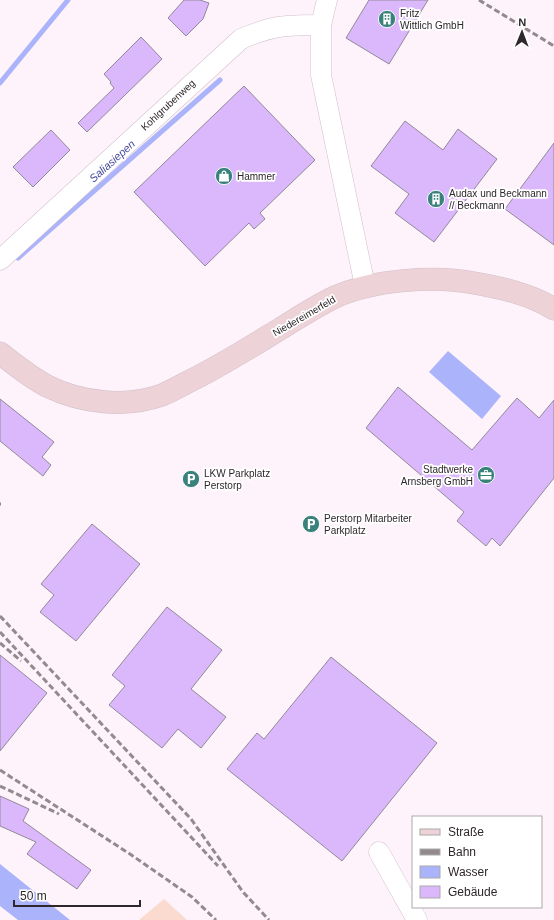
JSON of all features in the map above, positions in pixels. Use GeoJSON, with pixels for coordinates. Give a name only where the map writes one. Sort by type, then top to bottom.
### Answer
{"type":"FeatureCollection","features":[{"type":"Feature","properties":{"kind":"street"},"geometry":{"type":"LineString","coordinates":[[327,0],[321,26],[321,75],[365,286]]}},
{"type":"Feature","properties":{"kind":"street","name":"Kohlgrubenweg"},"geometry":{"type":"LineString","coordinates":[[0,260],[241,39],[262,30],[285,25],[321,26]]}},
{"type":"Feature","properties":{"kind":"street","name":"Niedereimerfeld"},"geometry":{"type":"LineString","coordinates":[[0,353],[21,370],[47,386],[69,394],[111,403],[137,401],[162,395],[212,370],[335,297],[365,286],[434,279],[456,279],[500,288],[542,302],[554,309]]}},
{"type":"Feature","properties":{"kind":"street"},"geometry":{"type":"LineString","coordinates":[[379,852],[417,920]]}},
{"type":"Feature","properties":{"kind":"shaded area"},"geometry":{"type":"Polygon","coordinates":[[[164,899],[187,920],[139,920],[164,899]]]}},
{"type":"Feature","properties":{"kind":"water"},"geometry":{"type":"Polygon","coordinates":[[[448,351],[501,396],[482,419],[429,372],[448,351]]]}},
{"type":"Feature","properties":{"kind":"water"},"geometry":{"type":"Polygon","coordinates":[[[0,864],[70,920],[18,920],[0,906],[0,864]]]}},
{"type":"Feature","properties":{"kind":"building"},"geometry":{"type":"Polygon","coordinates":[[[184,0],[200,0],[209,3],[203,19],[186,36],[168,18],[184,0]]]}},
{"type":"Feature","properties":{"kind":"building","name":"Fritz Wittlich GmbH"},"geometry":{"type":"Polygon","coordinates":[[[369,0],[428,0],[389,64],[346,38],[369,0]]]}},
{"type":"Feature","properties":{"kind":"building"},"geometry":{"type":"Polygon","coordinates":[[[141,37],[162,59],[87,132],[78,123],[114,88],[104,74],[141,37]]]}},
{"type":"Feature","properties":{"kind":"building","name":"Hammer"},"geometry":{"type":"Polygon","coordinates":[[[244,86],[315,160],[260,213],[265,219],[254,229],[249,223],[205,266],[134,192],[244,86]]]}},
{"type":"Feature","properties":{"kind":"building","name":"Audax und Beckmann // Beckmann"},"geometry":{"type":"Polygon","coordinates":[[[405,121],[443,150],[458,129],[497,159],[434,242],[395,213],[409,194],[371,166],[405,121]]]}},
{"type":"Feature","properties":{"kind":"building"},"geometry":{"type":"Polygon","coordinates":[[[51,130],[70,150],[33,187],[13,167],[51,130]]]}},
{"type":"Feature","properties":{"kind":"building"},"geometry":{"type":"Polygon","coordinates":[[[554,143],[554,245],[505,209],[554,143]]]}},
{"type":"Feature","properties":{"kind":"building","name":"Stadtwerke Arnsberg GmbH"},"geometry":{"type":"Polygon","coordinates":[[[398,387],[472,450],[517,398],[539,418],[554,400],[554,478],[500,546],[492,538],[486,546],[457,521],[464,512],[366,428],[398,387]]]}},
{"type":"Feature","properties":{"kind":"building"},"geometry":{"type":"Polygon","coordinates":[[[0,399],[54,442],[42,457],[51,465],[43,476],[0,441],[0,399]]]}},
{"type":"Feature","properties":{"kind":"building"},"geometry":{"type":"Polygon","coordinates":[[[92,524],[140,564],[76,641],[40,612],[54,595],[41,584],[92,524]]]}},
{"type":"Feature","properties":{"kind":"building"},"geometry":{"type":"Polygon","coordinates":[[[167,607],[222,650],[191,689],[226,717],[201,748],[178,729],[162,748],[109,705],[125,686],[112,675],[167,607]]]}},
{"type":"Feature","properties":{"kind":"building"},"geometry":{"type":"Polygon","coordinates":[[[0,655],[47,693],[0,751],[0,655]]]}},
{"type":"Feature","properties":{"kind":"building"},"geometry":{"type":"Polygon","coordinates":[[[331,657],[437,743],[342,861],[227,769],[257,733],[264,739],[331,657]]]}},
{"type":"Feature","properties":{"kind":"building"},"geometry":{"type":"Polygon","coordinates":[[[0,796],[29,809],[23,821],[91,870],[77,889],[27,854],[36,842],[0,826],[0,796]]]}},
{"type":"Feature","properties":{"kind":"waterway"},"geometry":{"type":"LineString","coordinates":[[0,83],[68,0]]}},
{"type":"Feature","properties":{"kind":"waterway","name":"Saliasiepen"},"geometry":{"type":"LineString","coordinates":[[18,258],[220,80]]}},
{"type":"Feature","properties":{"kind":"railway"},"geometry":{"type":"LineString","coordinates":[[479,0],[554,46]]}},
{"type":"Feature","properties":{"kind":"railway"},"geometry":{"type":"LineString","coordinates":[[0,616],[191,819],[243,892],[269,920]]}},
{"type":"Feature","properties":{"kind":"railway"},"geometry":{"type":"LineString","coordinates":[[0,632],[218,866]]}},
{"type":"Feature","properties":{"kind":"railway"},"geometry":{"type":"LineString","coordinates":[[0,643],[21,661]]}},
{"type":"Feature","properties":{"kind":"railway"},"geometry":{"type":"LineString","coordinates":[[0,770],[130,854],[192,897],[216,920]]}},
{"type":"Feature","properties":{"kind":"railway"},"geometry":{"type":"LineString","coordinates":[[0,786],[59,814]]}},
{"type":"Feature","properties":{"kind":"place","name":"Fritz Wittlich GmbH"},"geometry":{"type":"Point","coordinates":[387,19]}},
{"type":"Feature","properties":{"kind":"place","name":"Hammer"},"geometry":{"type":"Point","coordinates":[224,176]}},
{"type":"Feature","properties":{"kind":"place","name":"Audax und Beckmann // Beckmann"},"geometry":{"type":"Point","coordinates":[436,199]}},
{"type":"Feature","properties":{"kind":"place","name":"Stadtwerke Arnsberg GmbH"},"geometry":{"type":"Point","coordinates":[486,475]}},
{"type":"Feature","properties":{"kind":"place","name":"LKW Parkplatz Perstorp"},"geometry":{"type":"Point","coordinates":[191,479]}},
{"type":"Feature","properties":{"kind":"place","name":"Perstorp Mitarbeiter Parkplatz"},"geometry":{"type":"Point","coordinates":[311,524]}}]}
